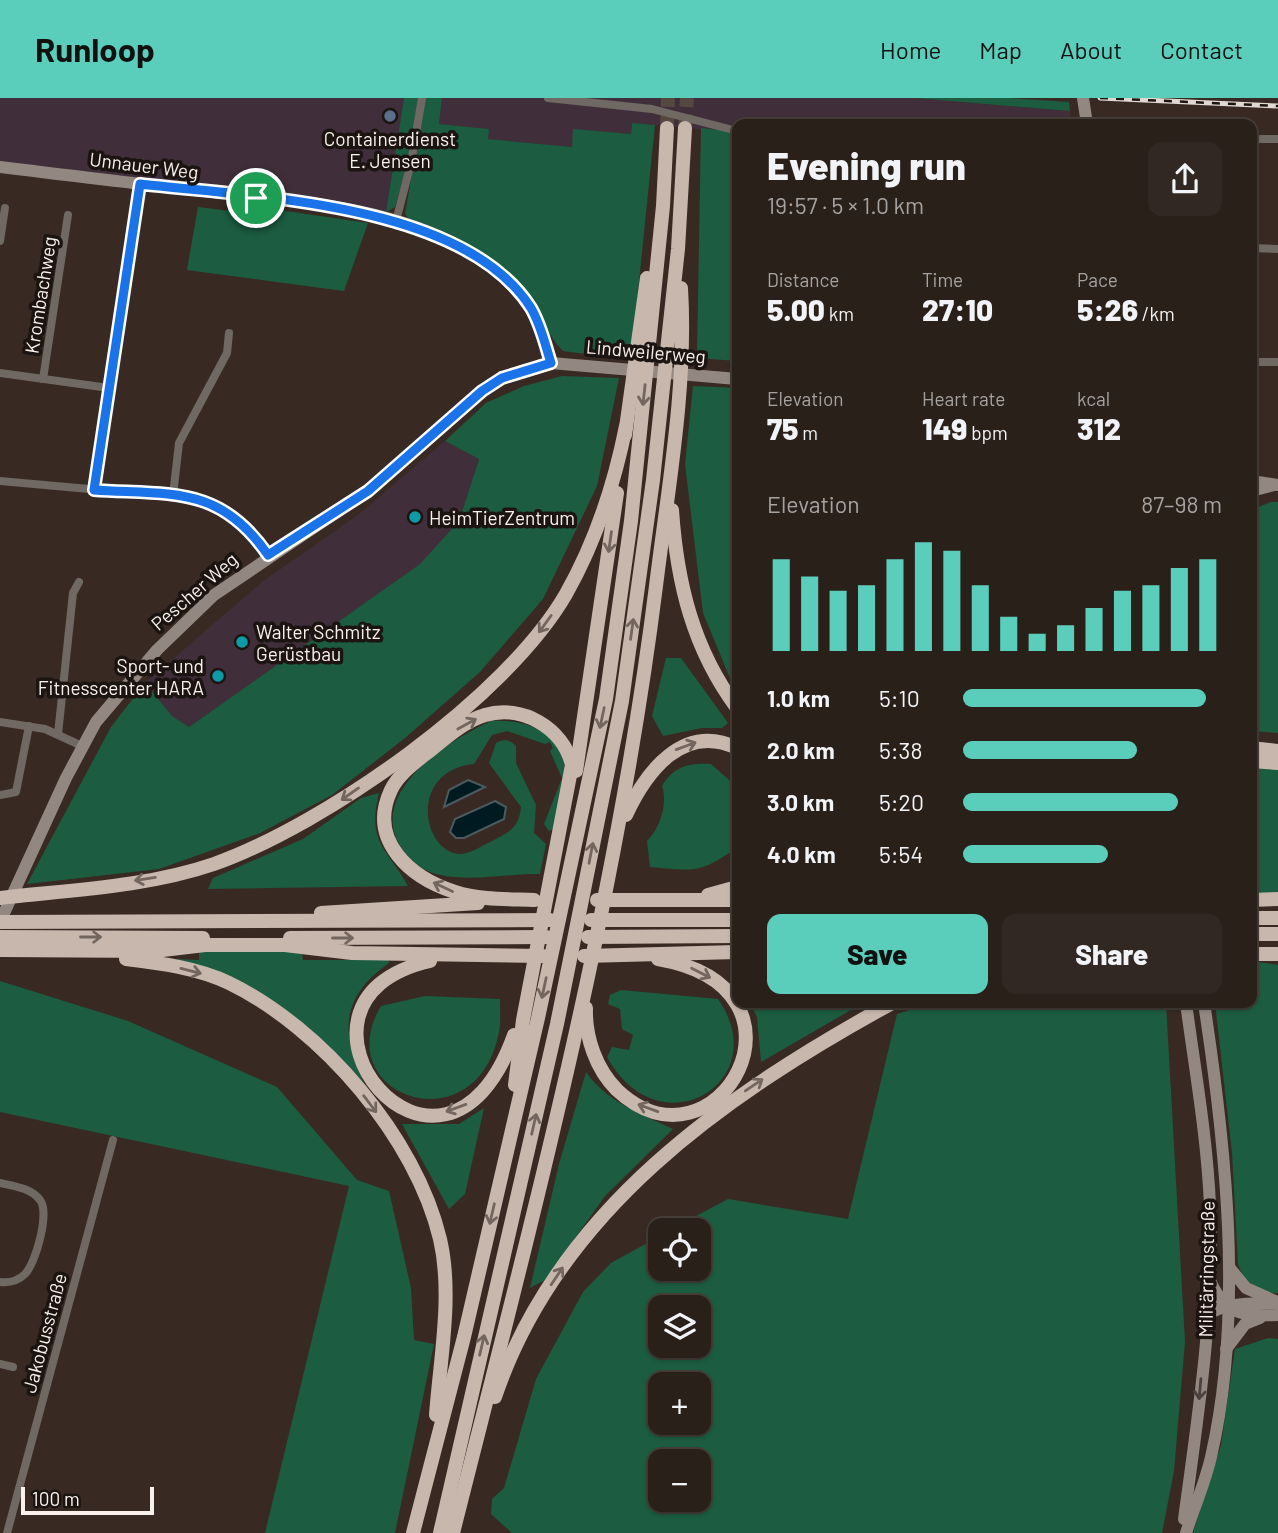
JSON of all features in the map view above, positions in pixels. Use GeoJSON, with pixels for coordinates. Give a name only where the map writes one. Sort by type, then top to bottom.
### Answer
{"type":"FeatureCollection","features":[{"type":"Feature","properties":{"kind":"highway"},"geometry":{"type":"LineString","coordinates":[[413,1533],[464,1337],[606,699],[631,521],[663,206],[667,128]]}},
{"type":"Feature","properties":{"kind":"highway"},"geometry":{"type":"LineString","coordinates":[[440,1533],[557,1024],[622,701],[653,480],[678,249],[685,128]]}},
{"type":"Feature","properties":{"kind":"highway"},"geometry":{"type":"LineString","coordinates":[[507,1147],[521,1031],[574,788],[651,246],[663,206]]}},
{"type":"Feature","properties":{"kind":"highway"},"geometry":{"type":"LineString","coordinates":[[453,1533],[588,973],[642,701],[671,462],[683,327],[678,249]]}},
{"type":"Feature","properties":{"kind":"highway"},"geometry":{"type":"LineString","coordinates":[[0,898],[158,877],[212,864],[275,839],[331,807],[415,746],[516,660],[565,596],[602,516],[615,479],[626,426]]}},
{"type":"Feature","properties":{"kind":"highway"},"geometry":{"type":"LineString","coordinates":[[671,462],[674,549],[682,592],[707,664],[732,701]]}},
{"type":"Feature","properties":{"kind":"highway"},"geometry":{"type":"LineString","coordinates":[[534,900],[454,892],[416,874],[402,863],[394,852],[384,825],[385,809],[399,778],[457,729],[486,715],[520,714],[548,727],[561,740],[572,765],[551,884]]}},
{"type":"Feature","properties":{"kind":"highway"},"geometry":{"type":"LineString","coordinates":[[617,836],[648,774],[665,756],[697,742],[715,742],[732,747]]}},
{"type":"Feature","properties":{"kind":"highway"},"geometry":{"type":"LineString","coordinates":[[1257,749],[1278,751]]}},
{"type":"Feature","properties":{"kind":"highway"},"geometry":{"type":"LineString","coordinates":[[1257,761],[1278,763]]}},
{"type":"Feature","properties":{"kind":"highway"},"geometry":{"type":"LineString","coordinates":[[668,900],[715,894],[732,889]]}},
{"type":"Feature","properties":{"kind":"highway"},"geometry":{"type":"LineString","coordinates":[[260,921],[321,913],[534,900],[732,900]]}},
{"type":"Feature","properties":{"kind":"highway"},"geometry":{"type":"LineString","coordinates":[[1257,900],[1278,900]]}},
{"type":"Feature","properties":{"kind":"highway"},"geometry":{"type":"LineString","coordinates":[[1257,918],[1278,918]]}},
{"type":"Feature","properties":{"kind":"highway"},"geometry":{"type":"LineString","coordinates":[[0,922],[732,920]]}},
{"type":"Feature","properties":{"kind":"highway"},"geometry":{"type":"LineString","coordinates":[[1257,934],[1278,934]]}},
{"type":"Feature","properties":{"kind":"highway"},"geometry":{"type":"LineString","coordinates":[[0,950],[19,944],[732,936]]}},
{"type":"Feature","properties":{"kind":"highway"},"geometry":{"type":"LineString","coordinates":[[0,937],[19,944],[188,970],[227,982],[289,1020],[338,1065],[378,1115],[412,1167],[429,1203],[441,1241],[444,1309],[433,1448]]}},
{"type":"Feature","properties":{"kind":"highway"},"geometry":{"type":"LineString","coordinates":[[75,952],[155,951],[205,945],[285,945],[352,953],[471,957],[732,952]]}},
{"type":"Feature","properties":{"kind":"highway"},"geometry":{"type":"LineString","coordinates":[[1257,954],[1278,954]]}},
{"type":"Feature","properties":{"kind":"highway"},"geometry":{"type":"LineString","coordinates":[[635,956],[679,963],[702,971],[732,998]]}},
{"type":"Feature","properties":{"kind":"highway"},"geometry":{"type":"LineString","coordinates":[[471,957],[435,960],[397,972],[370,997],[362,1011],[357,1038],[363,1069],[382,1096],[400,1108],[420,1114],[439,1113],[457,1110],[477,1098],[493,1081],[506,1057],[533,970]]}},
{"type":"Feature","properties":{"kind":"highway"},"geometry":{"type":"LineString","coordinates":[[588,973],[587,1028],[596,1059],[614,1087],[639,1106],[656,1112],[672,1114],[704,1107],[734,1083],[741,1067],[746,1035],[737,1008]]}},
{"type":"Feature","properties":{"kind":"highway"},"geometry":{"type":"LineString","coordinates":[[468,1471],[501,1381],[526,1323],[585,1238],[633,1183],[668,1150],[740,1095],[811,1047],[883,1008]]}},
{"type":"Feature","properties":{"kind":"street"},"geometry":{"type":"LineString","coordinates":[[396,221],[411,163],[422,98]]}},
{"type":"Feature","properties":{"kind":"street"},"geometry":{"type":"LineString","coordinates":[[548,98],[652,109],[732,130]]}},
{"type":"Feature","properties":{"kind":"street"},"geometry":{"type":"LineString","coordinates":[[1076,98],[1078,119]]}},
{"type":"Feature","properties":{"kind":"street"},"geometry":{"type":"LineString","coordinates":[[1083,98],[1086,119]]}},
{"type":"Feature","properties":{"kind":"street"},"geometry":{"type":"LineString","coordinates":[[1257,139],[1278,139]]}},
{"type":"Feature","properties":{"kind":"street","name":"Unnauer Weg"},"geometry":{"type":"LineString","coordinates":[[0,167],[357,212],[396,221],[459,247],[503,276],[531,308],[540,326],[551,363]]}},
{"type":"Feature","properties":{"kind":"street"},"geometry":{"type":"LineString","coordinates":[[94,490],[140,184]]}},
{"type":"Feature","properties":{"kind":"street"},"geometry":{"type":"LineString","coordinates":[[0,241],[5,208]]}},
{"type":"Feature","properties":{"kind":"street","name":"Krombachweg"},"geometry":{"type":"LineString","coordinates":[[43,379],[68,215]]}},
{"type":"Feature","properties":{"kind":"street"},"geometry":{"type":"LineString","coordinates":[[1257,248],[1278,249]]}},
{"type":"Feature","properties":{"kind":"street"},"geometry":{"type":"LineString","coordinates":[[173,495],[179,443],[228,353],[229,333]]}},
{"type":"Feature","properties":{"kind":"street"},"geometry":{"type":"LineString","coordinates":[[1257,362],[1278,362]]}},
{"type":"Feature","properties":{"kind":"street","name":"Lindweilerweg"},"geometry":{"type":"LineString","coordinates":[[551,363],[612,366],[732,378]]}},
{"type":"Feature","properties":{"kind":"street","name":"Pescher Weg"},"geometry":{"type":"LineString","coordinates":[[0,922],[82,746],[108,706],[157,650],[214,595],[268,555],[368,491],[482,391],[502,378],[551,363]]}},
{"type":"Feature","properties":{"kind":"street","name":"Krombachweg"},"geometry":{"type":"LineString","coordinates":[[0,373],[109,388]]}},
{"type":"Feature","properties":{"kind":"street"},"geometry":{"type":"LineString","coordinates":[[0,481],[200,499],[228,511],[247,526],[268,555]]}},
{"type":"Feature","properties":{"kind":"street"},"geometry":{"type":"LineString","coordinates":[[1257,482],[1276,485]]}},
{"type":"Feature","properties":{"kind":"street"},"geometry":{"type":"LineString","coordinates":[[1257,490],[1276,485]]}},
{"type":"Feature","properties":{"kind":"street"},"geometry":{"type":"LineString","coordinates":[[58,734],[73,593],[79,582]]}},
{"type":"Feature","properties":{"kind":"street"},"geometry":{"type":"LineString","coordinates":[[0,722],[58,734],[82,746]]}},
{"type":"Feature","properties":{"kind":"street"},"geometry":{"type":"LineString","coordinates":[[0,795],[16,792],[29,726]]}},
{"type":"Feature","properties":{"kind":"street","name":"Militärringstraße"},"geometry":{"type":"LineString","coordinates":[[1184,1533],[1206,1316],[1210,1207],[1206,1147],[1187,1008]]}},
{"type":"Feature","properties":{"kind":"street","name":"Militärringstraße"},"geometry":{"type":"LineString","coordinates":[[1184,1533],[1210,1458],[1224,1353],[1229,1267],[1227,1188],[1205,1008]]}},
{"type":"Feature","properties":{"kind":"street","name":"Jakobusstraße"},"geometry":{"type":"LineString","coordinates":[[7,1533],[113,1140]]}},
{"type":"Feature","properties":{"kind":"street"},"geometry":{"type":"LineString","coordinates":[[0,1183],[30,1191],[43,1204],[45,1215],[26,1273],[14,1282],[0,1282]]}},
{"type":"Feature","properties":{"kind":"street"},"geometry":{"type":"LineString","coordinates":[[1229,1267],[1246,1288],[1278,1302]]}},
{"type":"Feature","properties":{"kind":"street"},"geometry":{"type":"LineString","coordinates":[[1209,1276],[1217,1295],[1227,1306],[1243,1315],[1273,1315]]}},
{"type":"Feature","properties":{"kind":"street"},"geometry":{"type":"LineString","coordinates":[[1206,1316],[1216,1308],[1278,1302]]}},
{"type":"Feature","properties":{"kind":"street"},"geometry":{"type":"LineString","coordinates":[[1224,1353],[1245,1324],[1273,1315]]}},
{"type":"Feature","properties":{"kind":"street"},"geometry":{"type":"LineString","coordinates":[[0,1364],[13,1367]]}},
{"type":"Feature","properties":{"kind":"shaded area"},"geometry":{"type":"Polygon","coordinates":[[[0,98],[404,98],[386,212],[0,162],[0,98]]]}},
{"type":"Feature","properties":{"kind":"shaded area"},"geometry":{"type":"Polygon","coordinates":[[[442,98],[914,98],[1070,111],[1070,119],[732,119],[732,132],[632,123],[631,134],[574,130],[572,147],[488,139],[488,129],[439,124],[442,98]]]}},
{"type":"Feature","properties":{"kind":"shaded area"},"geometry":{"type":"Polygon","coordinates":[[[445,441],[479,458],[459,521],[420,564],[189,727],[172,716],[145,683],[262,582],[358,515],[445,441]]]}},
{"type":"Feature","properties":{"kind":"green space"},"geometry":{"type":"Polygon","coordinates":[[[404,98],[419,98],[408,162],[395,207],[386,212],[404,98]]]}},
{"type":"Feature","properties":{"kind":"green space"},"geometry":{"type":"Polygon","coordinates":[[[425,98],[442,98],[439,124],[489,129],[488,139],[572,147],[573,129],[631,134],[632,123],[655,125],[631,360],[563,351],[513,280],[472,251],[411,222],[405,214],[425,98]]]}},
{"type":"Feature","properties":{"kind":"green space"},"geometry":{"type":"Polygon","coordinates":[[[914,98],[1009,98],[1069,102],[1070,111],[914,98]]]}},
{"type":"Feature","properties":{"kind":"green space"},"geometry":{"type":"Polygon","coordinates":[[[701,128],[732,131],[732,361],[697,358],[701,128]]]}},
{"type":"Feature","properties":{"kind":"green space"},"geometry":{"type":"Polygon","coordinates":[[[198,207],[263,215],[272,209],[368,223],[344,291],[187,270],[198,207]]]}},
{"type":"Feature","properties":{"kind":"green space"},"geometry":{"type":"Polygon","coordinates":[[[562,376],[619,378],[597,486],[543,599],[480,672],[405,738],[332,795],[260,833],[159,869],[27,884],[111,727],[145,683],[172,716],[189,727],[420,564],[459,521],[479,459],[445,441],[486,403],[524,386],[562,376]]]}},
{"type":"Feature","properties":{"kind":"green space"},"geometry":{"type":"Polygon","coordinates":[[[693,386],[732,388],[732,683],[703,613],[685,464],[693,386]]]}},
{"type":"Feature","properties":{"kind":"green space"},"geometry":{"type":"Polygon","coordinates":[[[1278,502],[1278,733],[1257,731],[1257,508],[1278,502]]]}},
{"type":"Feature","properties":{"kind":"green space"},"geometry":{"type":"Polygon","coordinates":[[[666,658],[681,658],[728,723],[722,728],[702,728],[663,736],[652,716],[666,658]]]}},
{"type":"Feature","properties":{"kind":"green space"},"geometry":{"type":"Polygon","coordinates":[[[491,721],[514,722],[536,728],[555,741],[561,751],[564,779],[555,828],[549,831],[544,824],[562,778],[550,751],[553,748],[550,742],[545,744],[507,731],[492,735],[474,764],[452,770],[438,781],[430,796],[428,812],[431,828],[438,842],[449,851],[462,854],[503,835],[515,825],[521,807],[489,763],[496,743],[509,741],[516,746],[516,763],[536,805],[534,833],[546,844],[540,874],[471,878],[430,872],[412,861],[399,844],[393,824],[395,805],[404,786],[436,754],[491,721]]]}},
{"type":"Feature","properties":{"kind":"green space"},"geometry":{"type":"Polygon","coordinates":[[[696,764],[711,764],[732,783],[732,851],[696,869],[650,867],[647,841],[662,815],[662,786],[677,770],[696,764]]]}},
{"type":"Feature","properties":{"kind":"green space"},"geometry":{"type":"Polygon","coordinates":[[[1257,767],[1278,769],[1278,893],[1257,894],[1257,767]]]}},
{"type":"Feature","properties":{"kind":"green space"},"geometry":{"type":"Polygon","coordinates":[[[379,793],[375,823],[377,834],[408,886],[208,889],[213,878],[303,839],[361,798],[379,793]]]}},
{"type":"Feature","properties":{"kind":"green space"},"geometry":{"type":"Polygon","coordinates":[[[199,950],[302,951],[303,960],[388,960],[389,963],[361,989],[349,1018],[351,1050],[365,1085],[321,1040],[177,959],[199,960],[199,950]]]}},
{"type":"Feature","properties":{"kind":"green space"},"geometry":{"type":"Polygon","coordinates":[[[1257,962],[1278,965],[1278,1293],[1253,1286],[1244,1277],[1238,1264],[1232,1153],[1216,1008],[1257,1008],[1257,962]]]}},
{"type":"Feature","properties":{"kind":"green space"},"geometry":{"type":"Polygon","coordinates":[[[0,981],[128,1021],[277,1087],[357,1180],[389,1191],[411,1288],[414,1340],[434,1344],[395,1533],[265,1533],[349,1186],[0,1112],[0,981]]]}},
{"type":"Feature","properties":{"kind":"green space"},"geometry":{"type":"Polygon","coordinates":[[[621,990],[718,999],[732,1029],[732,1056],[722,1079],[704,1095],[680,1102],[654,1100],[629,1085],[607,1057],[612,1047],[629,1050],[633,1035],[622,1029],[620,1009],[608,1004],[610,995],[621,990]]]}},
{"type":"Feature","properties":{"kind":"green space"},"geometry":{"type":"Polygon","coordinates":[[[425,996],[500,999],[499,1032],[485,1068],[464,1090],[438,1098],[412,1096],[389,1084],[374,1064],[370,1038],[381,1006],[425,996]]]}},
{"type":"Feature","properties":{"kind":"green space"},"geometry":{"type":"Polygon","coordinates":[[[752,1008],[854,1008],[761,1062],[757,1017],[752,1008]]]}},
{"type":"Feature","properties":{"kind":"green space"},"geometry":{"type":"Polygon","coordinates":[[[916,1008],[1166,1008],[1185,1342],[1174,1471],[1162,1533],[512,1533],[491,1514],[492,1499],[504,1488],[536,1379],[583,1292],[611,1263],[648,1243],[648,1281],[711,1281],[711,1218],[692,1218],[728,1199],[848,1219],[897,1014],[916,1008]]]}},
{"type":"Feature","properties":{"kind":"green space"},"geometry":{"type":"Polygon","coordinates":[[[586,1072],[614,1099],[673,1129],[605,1196],[545,1280],[530,1288],[559,1164],[586,1072]]]}},
{"type":"Feature","properties":{"kind":"green space"},"geometry":{"type":"Polygon","coordinates":[[[484,1108],[465,1194],[449,1209],[402,1124],[459,1124],[484,1108]]]}},
{"type":"Feature","properties":{"kind":"green space"},"geometry":{"type":"Polygon","coordinates":[[[1268,1338],[1278,1339],[1278,1533],[1193,1533],[1221,1445],[1235,1349],[1268,1338]]]}},
{"type":"Feature","properties":{"kind":"water"},"geometry":{"type":"Polygon","coordinates":[[[468,780],[485,787],[444,807],[449,790],[468,780]]]}},
{"type":"Feature","properties":{"kind":"water"},"geometry":{"type":"Polygon","coordinates":[[[495,801],[506,807],[504,819],[464,838],[456,838],[450,832],[455,819],[495,801]]]}},
{"type":"Feature","properties":{"kind":"tunnel"},"geometry":{"type":"LineString","coordinates":[[667,128],[668,98]]}},
{"type":"Feature","properties":{"kind":"tunnel"},"geometry":{"type":"LineString","coordinates":[[685,128],[687,98]]}},
{"type":"Feature","properties":{"kind":"railway"},"geometry":{"type":"LineString","coordinates":[[1100,98],[1278,106]]}},
{"type":"Feature","properties":{"kind":"place","name":"Containerdienst E. Jensen"},"geometry":{"type":"Point","coordinates":[390,116]}},
{"type":"Feature","properties":{"kind":"place","name":"HeimTierZentrum"},"geometry":{"type":"Point","coordinates":[415,517]}},
{"type":"Feature","properties":{"kind":"place","name":"Walter Schmitz Gerüstbau"},"geometry":{"type":"Point","coordinates":[242,642]}},
{"type":"Feature","properties":{"kind":"place","name":"Sport- und Fitnesscenter HARA"},"geometry":{"type":"Point","coordinates":[218,676]}},
{"type":"Feature","properties":{"kind":"route"},"geometry":{"type":"LineString","coordinates":[[140,184],[256,198],[381,217],[459,247],[503,276],[531,308],[540,326],[551,363],[502,378],[482,391],[368,491],[268,555],[247,526],[217,505],[173,495],[94,490],[140,184]]}}]}
